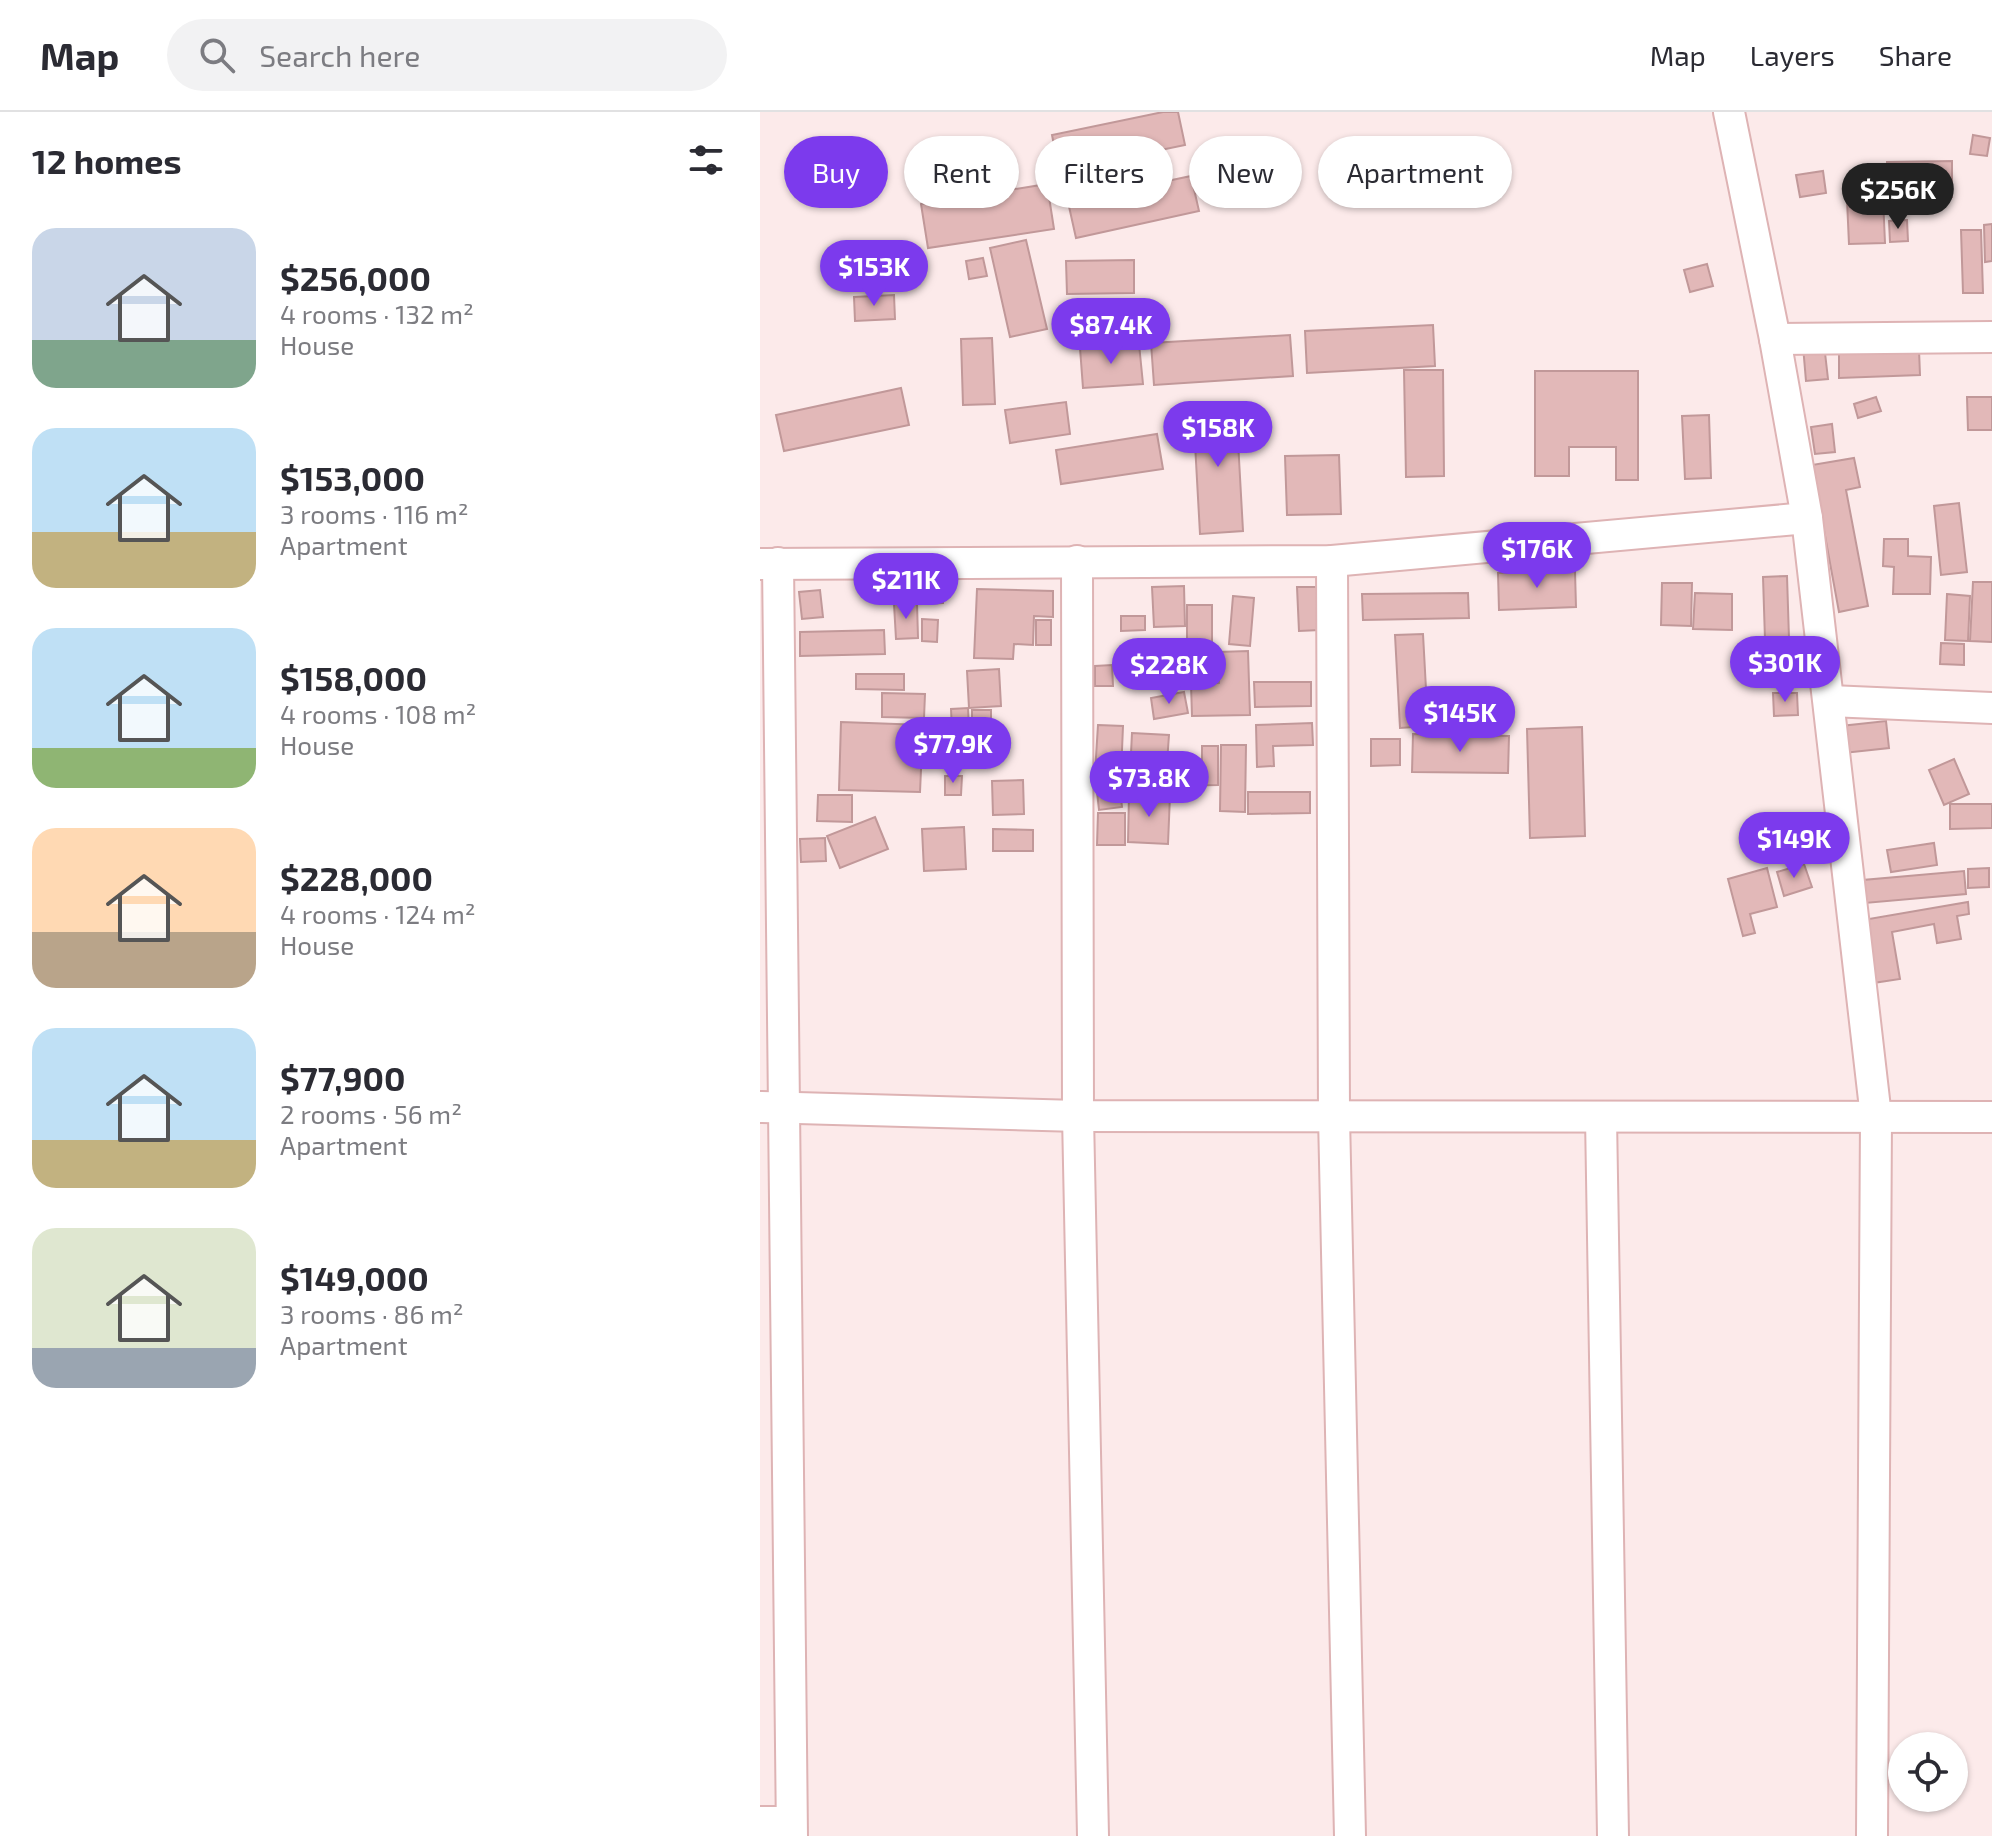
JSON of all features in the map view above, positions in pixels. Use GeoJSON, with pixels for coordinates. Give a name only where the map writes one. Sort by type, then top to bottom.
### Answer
{"type":"FeatureCollection","features":[{"type":"Feature","properties":{"kind":"street"},"geometry":{"type":"LineString","coordinates":[[1729,112],[1807,518],[1876,1117],[1872,1836]]}},
{"type":"Feature","properties":{"kind":"street"},"geometry":{"type":"LineString","coordinates":[[1775,339],[1992,337]]}},
{"type":"Feature","properties":{"kind":"street"},"geometry":{"type":"LineString","coordinates":[[760,1822],[792,1829],[772,1107],[769,564],[1332,561],[1807,518]]}},
{"type":"Feature","properties":{"kind":"street"},"geometry":{"type":"LineString","coordinates":[[1077,561],[1078,1116],[1093,1836]]}},
{"type":"Feature","properties":{"kind":"street"},"geometry":{"type":"LineString","coordinates":[[1332,561],[1334,1117],[1350,1836]]}},
{"type":"Feature","properties":{"kind":"street"},"geometry":{"type":"LineString","coordinates":[[1830,701],[1992,708]]}},
{"type":"Feature","properties":{"kind":"street"},"geometry":{"type":"LineString","coordinates":[[772,1107],[1078,1116],[1992,1117]]}},
{"type":"Feature","properties":{"kind":"street"},"geometry":{"type":"LineString","coordinates":[[1601,1117],[1613,1836]]}},
{"type":"Feature","properties":{"kind":"building"},"geometry":{"type":"Polygon","coordinates":[[[1163,112],[1178,112],[1185,145],[1173,147],[1173,136],[1052,135],[1163,112]]]}},
{"type":"Feature","properties":{"kind":"building"},"geometry":{"type":"Polygon","coordinates":[[[1973,135],[1990,138],[1987,156],[1970,154],[1973,135]]]}},
{"type":"Feature","properties":{"kind":"building"},"geometry":{"type":"Polygon","coordinates":[[[1952,161],[1952,197],[1887,197],[1887,162],[1952,161]]]}},
{"type":"Feature","properties":{"kind":"building"},"geometry":{"type":"Polygon","coordinates":[[[1823,171],[1826,193],[1800,197],[1796,175],[1823,171]]]}},
{"type":"Feature","properties":{"kind":"building"},"geometry":{"type":"Polygon","coordinates":[[[1189,176],[1189,208],[1198,208],[1199,211],[1076,238],[1069,208],[1173,208],[1173,180],[1189,176]]]}},
{"type":"Feature","properties":{"kind":"building"},"geometry":{"type":"Polygon","coordinates":[[[1035,186],[1035,208],[1051,208],[1054,229],[928,248],[922,208],[1019,208],[1019,188],[1035,186]]]}},
{"type":"Feature","properties":{"kind":"building"},"geometry":{"type":"Polygon","coordinates":[[[1883,198],[1885,243],[1849,244],[1847,200],[1883,198]]]}},
{"type":"Feature","properties":{"kind":"building"},"geometry":{"type":"Polygon","coordinates":[[[1907,220],[1908,241],[1890,242],[1889,221],[1907,220]]]}},
{"type":"Feature","properties":{"kind":"building"},"geometry":{"type":"Polygon","coordinates":[[[1992,224],[1992,261],[1985,262],[1984,225],[1992,224]]]}},
{"type":"Feature","properties":{"kind":"building"},"geometry":{"type":"Polygon","coordinates":[[[1961,230],[1981,230],[1983,293],[1963,293],[1961,230]]]}},
{"type":"Feature","properties":{"kind":"building"},"geometry":{"type":"Polygon","coordinates":[[[1026,240],[1047,329],[1010,337],[990,248],[1026,240]]]}},
{"type":"Feature","properties":{"kind":"building"},"geometry":{"type":"Polygon","coordinates":[[[983,258],[987,276],[969,279],[966,261],[983,258]]]}},
{"type":"Feature","properties":{"kind":"building"},"geometry":{"type":"Polygon","coordinates":[[[1134,260],[1134,293],[1067,294],[1066,261],[1134,260]]]}},
{"type":"Feature","properties":{"kind":"building"},"geometry":{"type":"Polygon","coordinates":[[[1707,264],[1713,286],[1690,292],[1684,270],[1707,264]]]}},
{"type":"Feature","properties":{"kind":"building"},"geometry":{"type":"Polygon","coordinates":[[[894,295],[895,319],[855,321],[854,297],[894,295]]]}},
{"type":"Feature","properties":{"kind":"building"},"geometry":{"type":"Polygon","coordinates":[[[1433,325],[1435,366],[1307,373],[1305,331],[1433,325]]]}},
{"type":"Feature","properties":{"kind":"building"},"geometry":{"type":"Polygon","coordinates":[[[1290,335],[1293,376],[1154,385],[1151,343],[1290,335]]]}},
{"type":"Feature","properties":{"kind":"building"},"geometry":{"type":"Polygon","coordinates":[[[992,338],[995,404],[963,405],[961,339],[992,338]]]}},
{"type":"Feature","properties":{"kind":"building"},"geometry":{"type":"Polygon","coordinates":[[[1139,344],[1143,384],[1083,388],[1080,348],[1139,344]]]}},
{"type":"Feature","properties":{"kind":"building"},"geometry":{"type":"Polygon","coordinates":[[[1824,344],[1828,379],[1806,381],[1803,346],[1824,344]]]}},
{"type":"Feature","properties":{"kind":"building"},"geometry":{"type":"Polygon","coordinates":[[[1919,350],[1920,375],[1839,378],[1839,352],[1919,350]]]}},
{"type":"Feature","properties":{"kind":"building"},"geometry":{"type":"Polygon","coordinates":[[[1404,370],[1443,370],[1444,476],[1406,477],[1404,370]]]}},
{"type":"Feature","properties":{"kind":"building"},"geometry":{"type":"Polygon","coordinates":[[[1535,371],[1638,371],[1638,480],[1616,480],[1616,447],[1569,447],[1569,476],[1535,476],[1535,371]]]}},
{"type":"Feature","properties":{"kind":"building"},"geometry":{"type":"Polygon","coordinates":[[[901,388],[909,425],[784,451],[776,415],[901,388]]]}},
{"type":"Feature","properties":{"kind":"building"},"geometry":{"type":"Polygon","coordinates":[[[1876,397],[1881,411],[1858,418],[1854,404],[1876,397]]]}},
{"type":"Feature","properties":{"kind":"building"},"geometry":{"type":"Polygon","coordinates":[[[1967,397],[1992,397],[1992,430],[1968,430],[1967,397]]]}},
{"type":"Feature","properties":{"kind":"building"},"geometry":{"type":"Polygon","coordinates":[[[1066,402],[1070,434],[1010,443],[1005,410],[1066,402]]]}},
{"type":"Feature","properties":{"kind":"building"},"geometry":{"type":"Polygon","coordinates":[[[1236,405],[1243,531],[1200,534],[1193,407],[1236,405]]]}},
{"type":"Feature","properties":{"kind":"building"},"geometry":{"type":"Polygon","coordinates":[[[1709,415],[1711,478],[1685,479],[1682,416],[1709,415]]]}},
{"type":"Feature","properties":{"kind":"building"},"geometry":{"type":"Polygon","coordinates":[[[1832,424],[1835,452],[1815,454],[1811,427],[1832,424]]]}},
{"type":"Feature","properties":{"kind":"building"},"geometry":{"type":"Polygon","coordinates":[[[1157,434],[1163,469],[1061,484],[1056,450],[1157,434]]]}},
{"type":"Feature","properties":{"kind":"building"},"geometry":{"type":"Polygon","coordinates":[[[1339,455],[1341,514],[1287,515],[1285,456],[1339,455]]]}},
{"type":"Feature","properties":{"kind":"building"},"geometry":{"type":"Polygon","coordinates":[[[1854,458],[1860,487],[1846,490],[1868,606],[1839,612],[1812,465],[1854,458]]]}},
{"type":"Feature","properties":{"kind":"building"},"geometry":{"type":"Polygon","coordinates":[[[1959,503],[1967,572],[1941,575],[1934,506],[1959,503]]]}},
{"type":"Feature","properties":{"kind":"building"},"geometry":{"type":"Polygon","coordinates":[[[1884,539],[1908,539],[1908,556],[1931,557],[1930,594],[1893,594],[1894,567],[1883,566],[1884,539]]]}},
{"type":"Feature","properties":{"kind":"building"},"geometry":{"type":"Polygon","coordinates":[[[1575,571],[1576,607],[1499,610],[1498,573],[1575,571]]]}},
{"type":"Feature","properties":{"kind":"building"},"geometry":{"type":"Polygon","coordinates":[[[1787,576],[1790,670],[1766,671],[1763,577],[1787,576]]]}},
{"type":"Feature","properties":{"kind":"building"},"geometry":{"type":"Polygon","coordinates":[[[942,582],[943,603],[918,604],[918,583],[942,582]]]}},
{"type":"Feature","properties":{"kind":"building"},"geometry":{"type":"Polygon","coordinates":[[[1973,582],[1992,582],[1992,642],[1970,641],[1973,582]]]}},
{"type":"Feature","properties":{"kind":"building"},"geometry":{"type":"Polygon","coordinates":[[[1662,583],[1692,583],[1691,626],[1661,625],[1662,583]]]}},
{"type":"Feature","properties":{"kind":"building"},"geometry":{"type":"Polygon","coordinates":[[[1184,586],[1185,626],[1154,627],[1152,587],[1184,586]]]}},
{"type":"Feature","properties":{"kind":"building"},"geometry":{"type":"Polygon","coordinates":[[[1297,587],[1319,587],[1320,630],[1299,631],[1297,587]]]}},
{"type":"Feature","properties":{"kind":"building"},"geometry":{"type":"Polygon","coordinates":[[[977,589],[1053,591],[1053,617],[1034,616],[1033,645],[1014,644],[1013,659],[974,658],[977,589]]]}},
{"type":"Feature","properties":{"kind":"building"},"geometry":{"type":"Polygon","coordinates":[[[820,590],[823,617],[802,619],[799,592],[820,590]]]}},
{"type":"Feature","properties":{"kind":"building"},"geometry":{"type":"Polygon","coordinates":[[[1468,593],[1469,618],[1363,620],[1362,594],[1468,593]]]}},
{"type":"Feature","properties":{"kind":"building"},"geometry":{"type":"Polygon","coordinates":[[[1695,593],[1732,594],[1732,630],[1693,629],[1695,593]]]}},
{"type":"Feature","properties":{"kind":"building"},"geometry":{"type":"Polygon","coordinates":[[[1947,594],[1970,596],[1968,641],[1945,640],[1947,594]]]}},
{"type":"Feature","properties":{"kind":"building"},"geometry":{"type":"Polygon","coordinates":[[[1233,596],[1254,598],[1250,646],[1229,644],[1233,596]]]}},
{"type":"Feature","properties":{"kind":"building"},"geometry":{"type":"Polygon","coordinates":[[[917,603],[918,638],[896,639],[894,604],[917,603]]]}},
{"type":"Feature","properties":{"kind":"building"},"geometry":{"type":"Polygon","coordinates":[[[1187,605],[1212,605],[1212,646],[1187,646],[1187,605]]]}},
{"type":"Feature","properties":{"kind":"building"},"geometry":{"type":"Polygon","coordinates":[[[1121,616],[1145,616],[1145,630],[1121,631],[1121,616]]]}},
{"type":"Feature","properties":{"kind":"building"},"geometry":{"type":"Polygon","coordinates":[[[922,619],[938,620],[937,642],[922,641],[922,619]]]}},
{"type":"Feature","properties":{"kind":"building"},"geometry":{"type":"Polygon","coordinates":[[[1036,620],[1051,620],[1051,645],[1036,645],[1036,620]]]}},
{"type":"Feature","properties":{"kind":"building"},"geometry":{"type":"Polygon","coordinates":[[[884,630],[885,654],[800,656],[800,632],[884,630]]]}},
{"type":"Feature","properties":{"kind":"building"},"geometry":{"type":"Polygon","coordinates":[[[1423,634],[1428,726],[1400,728],[1395,635],[1423,634]]]}},
{"type":"Feature","properties":{"kind":"building"},"geometry":{"type":"Polygon","coordinates":[[[1941,643],[1964,644],[1964,665],[1940,664],[1941,643]]]}},
{"type":"Feature","properties":{"kind":"building"},"geometry":{"type":"Polygon","coordinates":[[[1248,651],[1250,715],[1192,716],[1191,684],[1219,683],[1218,652],[1248,651]]]}},
{"type":"Feature","properties":{"kind":"building"},"geometry":{"type":"Polygon","coordinates":[[[1112,665],[1113,686],[1095,686],[1095,666],[1112,665]]]}},
{"type":"Feature","properties":{"kind":"building"},"geometry":{"type":"Polygon","coordinates":[[[999,669],[1001,706],[969,708],[967,671],[999,669]]]}},
{"type":"Feature","properties":{"kind":"building"},"geometry":{"type":"Polygon","coordinates":[[[856,674],[904,674],[904,690],[856,689],[856,674]]]}},
{"type":"Feature","properties":{"kind":"building"},"geometry":{"type":"Polygon","coordinates":[[[1254,682],[1311,682],[1311,706],[1255,707],[1254,682]]]}},
{"type":"Feature","properties":{"kind":"building"},"geometry":{"type":"Polygon","coordinates":[[[1184,692],[1188,713],[1154,719],[1151,698],[1184,692]]]}},
{"type":"Feature","properties":{"kind":"building"},"geometry":{"type":"Polygon","coordinates":[[[882,693],[925,694],[924,718],[882,717],[882,693]]]}},
{"type":"Feature","properties":{"kind":"building"},"geometry":{"type":"Polygon","coordinates":[[[1773,693],[1797,693],[1798,715],[1774,716],[1773,693]]]}},
{"type":"Feature","properties":{"kind":"building"},"geometry":{"type":"Polygon","coordinates":[[[968,708],[969,729],[952,730],[951,709],[968,708]]]}},
{"type":"Feature","properties":{"kind":"building"},"geometry":{"type":"Polygon","coordinates":[[[972,710],[991,710],[991,730],[972,730],[972,710]]]}},
{"type":"Feature","properties":{"kind":"building"},"geometry":{"type":"Polygon","coordinates":[[[1886,721],[1889,748],[1844,753],[1841,726],[1886,721]]]}},
{"type":"Feature","properties":{"kind":"building"},"geometry":{"type":"Polygon","coordinates":[[[841,722],[923,725],[920,792],[839,790],[841,722]]]}},
{"type":"Feature","properties":{"kind":"building"},"geometry":{"type":"Polygon","coordinates":[[[1312,723],[1313,745],[1273,746],[1274,766],[1257,767],[1256,725],[1312,723]]]}},
{"type":"Feature","properties":{"kind":"building"},"geometry":{"type":"Polygon","coordinates":[[[1098,725],[1123,726],[1121,774],[1095,773],[1098,725]]]}},
{"type":"Feature","properties":{"kind":"building"},"geometry":{"type":"Polygon","coordinates":[[[1582,727],[1585,836],[1530,838],[1527,729],[1582,727]]]}},
{"type":"Feature","properties":{"kind":"building"},"geometry":{"type":"Polygon","coordinates":[[[1132,733],[1169,735],[1166,776],[1130,774],[1132,733]]]}},
{"type":"Feature","properties":{"kind":"building"},"geometry":{"type":"Polygon","coordinates":[[[1413,734],[1509,736],[1508,773],[1412,772],[1413,734]]]}},
{"type":"Feature","properties":{"kind":"building"},"geometry":{"type":"Polygon","coordinates":[[[1371,739],[1400,739],[1400,765],[1371,766],[1371,739]]]}},
{"type":"Feature","properties":{"kind":"building"},"geometry":{"type":"Polygon","coordinates":[[[1221,745],[1246,745],[1245,812],[1220,811],[1221,745]]]}},
{"type":"Feature","properties":{"kind":"building"},"geometry":{"type":"Polygon","coordinates":[[[1202,746],[1218,746],[1218,785],[1173,786],[1173,770],[1202,770],[1202,746]]]}},
{"type":"Feature","properties":{"kind":"building"},"geometry":{"type":"Polygon","coordinates":[[[1954,759],[1969,794],[1944,805],[1929,770],[1954,759]]]}},
{"type":"Feature","properties":{"kind":"building"},"geometry":{"type":"Polygon","coordinates":[[[945,776],[962,776],[961,795],[945,795],[945,776]]]}},
{"type":"Feature","properties":{"kind":"building"},"geometry":{"type":"Polygon","coordinates":[[[1023,780],[1024,814],[993,815],[992,781],[1023,780]]]}},
{"type":"Feature","properties":{"kind":"building"},"geometry":{"type":"Polygon","coordinates":[[[1120,790],[1122,807],[1099,810],[1097,792],[1120,790]]]}},
{"type":"Feature","properties":{"kind":"building"},"geometry":{"type":"Polygon","coordinates":[[[1248,792],[1310,792],[1310,813],[1248,814],[1248,792]]]}},
{"type":"Feature","properties":{"kind":"building"},"geometry":{"type":"Polygon","coordinates":[[[1129,794],[1170,795],[1168,844],[1128,842],[1129,794]]]}},
{"type":"Feature","properties":{"kind":"building"},"geometry":{"type":"Polygon","coordinates":[[[818,795],[852,795],[852,822],[817,821],[818,795]]]}},
{"type":"Feature","properties":{"kind":"building"},"geometry":{"type":"Polygon","coordinates":[[[1950,804],[1992,804],[1992,828],[1950,829],[1950,804]]]}},
{"type":"Feature","properties":{"kind":"building"},"geometry":{"type":"Polygon","coordinates":[[[1098,813],[1125,813],[1125,845],[1097,845],[1098,813]]]}},
{"type":"Feature","properties":{"kind":"building"},"geometry":{"type":"Polygon","coordinates":[[[875,817],[888,849],[840,868],[827,836],[875,817]]]}},
{"type":"Feature","properties":{"kind":"building"},"geometry":{"type":"Polygon","coordinates":[[[964,827],[966,869],[924,871],[922,829],[964,827]]]}},
{"type":"Feature","properties":{"kind":"building"},"geometry":{"type":"Polygon","coordinates":[[[993,829],[1033,830],[1033,851],[993,851],[993,829]]]}},
{"type":"Feature","properties":{"kind":"building"},"geometry":{"type":"Polygon","coordinates":[[[825,838],[826,861],[801,862],[800,839],[825,838]]]}},
{"type":"Feature","properties":{"kind":"building"},"geometry":{"type":"Polygon","coordinates":[[[1934,843],[1937,865],[1891,872],[1887,850],[1934,843]]]}},
{"type":"Feature","properties":{"kind":"building"},"geometry":{"type":"Polygon","coordinates":[[[1804,864],[1812,887],[1784,896],[1777,872],[1804,864]]]}},
{"type":"Feature","properties":{"kind":"building"},"geometry":{"type":"Polygon","coordinates":[[[1767,868],[1777,907],[1750,914],[1755,933],[1743,936],[1728,879],[1767,868]]]}},
{"type":"Feature","properties":{"kind":"building"},"geometry":{"type":"Polygon","coordinates":[[[1989,868],[1989,887],[1968,888],[1968,869],[1989,868]]]}},
{"type":"Feature","properties":{"kind":"building"},"geometry":{"type":"Polygon","coordinates":[[[1964,871],[1966,894],[1865,903],[1863,880],[1964,871]]]}},
{"type":"Feature","properties":{"kind":"building"},"geometry":{"type":"Polygon","coordinates":[[[1968,902],[1969,914],[1957,916],[1961,939],[1937,943],[1934,924],[1892,932],[1900,979],[1873,983],[1863,920],[1968,902]]]}}]}
